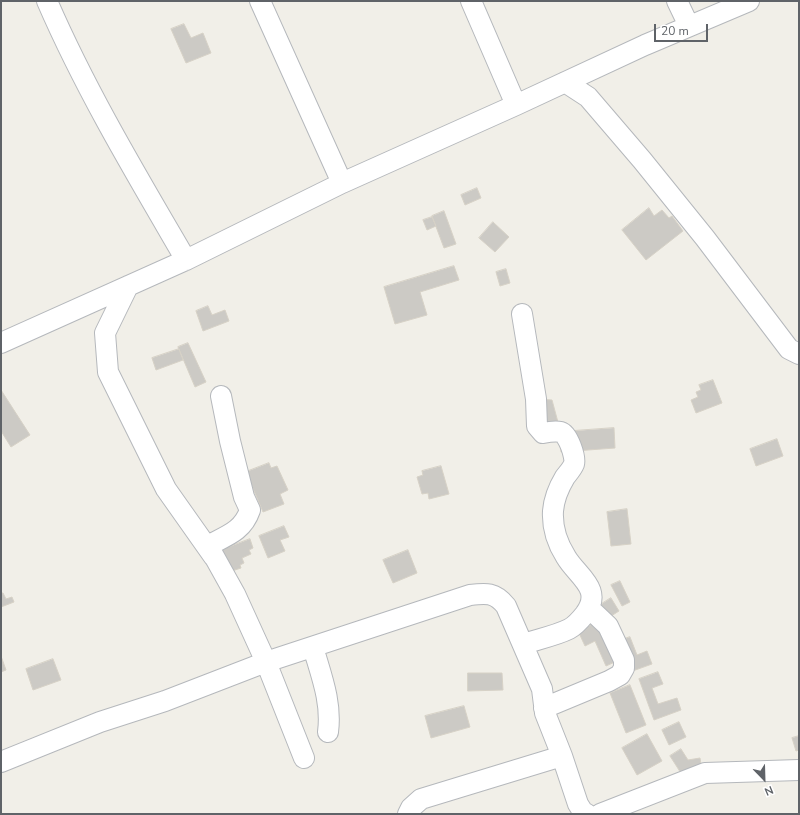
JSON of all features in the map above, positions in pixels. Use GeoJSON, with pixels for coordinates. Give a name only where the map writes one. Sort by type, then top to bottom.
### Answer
{"type":"FeatureCollection","features":[{"type":"Feature","properties":{"kind":"street"},"geometry":{"type":"LineString","coordinates":[[47,1],[64,42],[120,145],[186,260]]}},
{"type":"Feature","properties":{"kind":"street"},"geometry":{"type":"LineString","coordinates":[[260,1],[342,183]]}},
{"type":"Feature","properties":{"kind":"street"},"geometry":{"type":"LineString","coordinates":[[471,1],[516,105]]}},
{"type":"Feature","properties":{"kind":"street"},"geometry":{"type":"LineString","coordinates":[[677,1],[689,26]]}},
{"type":"Feature","properties":{"kind":"street"},"geometry":{"type":"LineString","coordinates":[[1,343],[186,260],[342,183],[645,45],[749,1]]}},
{"type":"Feature","properties":{"kind":"street"},"geometry":{"type":"LineString","coordinates":[[565,82],[588,97],[642,160],[705,238],[789,349],[799,354]]}},
{"type":"Feature","properties":{"kind":"street"},"geometry":{"type":"LineString","coordinates":[[128,286],[104,333],[108,372],[166,489],[214,557]]}},
{"type":"Feature","properties":{"kind":"street"},"geometry":{"type":"LineString","coordinates":[[522,314],[536,399],[537,426],[543,433],[560,432],[564,434],[574,457],[574,465],[565,477],[557,493],[553,510],[554,530],[567,559],[590,588],[592,600],[590,608],[570,628],[523,644]]}},
{"type":"Feature","properties":{"kind":"street"},"geometry":{"type":"LineString","coordinates":[[221,396],[230,441],[244,497],[250,510],[244,523],[227,536],[211,544],[210,549],[235,594],[266,662],[304,758]]}},
{"type":"Feature","properties":{"kind":"street"},"geometry":{"type":"LineString","coordinates":[[1,762],[100,722],[165,701],[266,662],[470,595],[489,594],[497,597],[506,606],[523,644],[542,689],[545,713],[562,756],[578,804],[583,812],[587,814]]}},
{"type":"Feature","properties":{"kind":"street"},"geometry":{"type":"LineString","coordinates":[[544,708],[620,676],[624,668],[624,660],[608,626],[590,608]]}},
{"type":"Feature","properties":{"kind":"street"},"geometry":{"type":"LineString","coordinates":[[313,647],[328,700],[330,718],[328,732]]}},
{"type":"Feature","properties":{"kind":"street"},"geometry":{"type":"LineString","coordinates":[[408,814],[411,808],[421,799],[562,756]]}},
{"type":"Feature","properties":{"kind":"street"},"geometry":{"type":"LineString","coordinates":[[600,814],[705,773],[799,770]]}},
{"type":"Feature","properties":{"kind":"building"},"geometry":{"type":"Polygon","coordinates":[[[184,24],[191,38],[203,33],[211,53],[186,63],[171,29],[184,24]]]}},
{"type":"Feature","properties":{"kind":"building"},"geometry":{"type":"Polygon","coordinates":[[[477,188],[481,198],[465,205],[461,195],[477,188]]]}},
{"type":"Feature","properties":{"kind":"building"},"geometry":{"type":"Polygon","coordinates":[[[649,208],[654,216],[662,210],[669,218],[672,216],[683,231],[646,260],[622,230],[649,208]]]}},
{"type":"Feature","properties":{"kind":"building"},"geometry":{"type":"Polygon","coordinates":[[[444,211],[456,244],[444,248],[432,216],[444,211]]]}},
{"type":"Feature","properties":{"kind":"building"},"geometry":{"type":"Polygon","coordinates":[[[432,217],[436,226],[427,230],[423,220],[432,217]]]}},
{"type":"Feature","properties":{"kind":"building"},"geometry":{"type":"Polygon","coordinates":[[[493,222],[509,237],[495,252],[479,238],[493,222]]]}},
{"type":"Feature","properties":{"kind":"building"},"geometry":{"type":"Polygon","coordinates":[[[454,266],[459,280],[420,292],[427,315],[395,324],[384,287],[454,266]]]}},
{"type":"Feature","properties":{"kind":"building"},"geometry":{"type":"Polygon","coordinates":[[[506,269],[510,283],[500,286],[496,272],[506,269]]]}},
{"type":"Feature","properties":{"kind":"building"},"geometry":{"type":"Polygon","coordinates":[[[208,306],[212,315],[225,310],[229,321],[203,331],[196,311],[208,306]]]}},
{"type":"Feature","properties":{"kind":"building"},"geometry":{"type":"Polygon","coordinates":[[[188,343],[206,382],[195,387],[178,347],[188,343]]]}},
{"type":"Feature","properties":{"kind":"building"},"geometry":{"type":"Polygon","coordinates":[[[179,349],[183,360],[156,370],[152,358],[179,349]]]}},
{"type":"Feature","properties":{"kind":"building"},"geometry":{"type":"Polygon","coordinates":[[[713,380],[722,403],[696,413],[691,400],[698,397],[696,392],[701,390],[699,385],[713,380]]]}},
{"type":"Feature","properties":{"kind":"building"},"geometry":{"type":"Polygon","coordinates":[[[1,390],[30,435],[11,447],[1,431],[1,390]]]}},
{"type":"Feature","properties":{"kind":"building"},"geometry":{"type":"Polygon","coordinates":[[[536,399],[552,400],[559,426],[534,433],[536,399]]]}},
{"type":"Feature","properties":{"kind":"building"},"geometry":{"type":"Polygon","coordinates":[[[614,428],[615,448],[561,452],[560,432],[614,428]]]}},
{"type":"Feature","properties":{"kind":"building"},"geometry":{"type":"Polygon","coordinates":[[[777,439],[783,456],[756,466],[750,449],[777,439]]]}},
{"type":"Feature","properties":{"kind":"building"},"geometry":{"type":"Polygon","coordinates":[[[269,463],[271,468],[277,466],[288,490],[280,494],[284,504],[263,512],[246,472],[269,463]]]}},
{"type":"Feature","properties":{"kind":"building"},"geometry":{"type":"Polygon","coordinates":[[[441,466],[449,494],[429,499],[428,493],[422,494],[417,477],[423,475],[422,471],[441,466]]]}},
{"type":"Feature","properties":{"kind":"building"},"geometry":{"type":"Polygon","coordinates":[[[627,509],[631,544],[611,546],[607,512],[627,509]]]}},
{"type":"Feature","properties":{"kind":"building"},"geometry":{"type":"Polygon","coordinates":[[[284,526],[289,537],[280,540],[285,551],[268,558],[259,536],[284,526]]]}},
{"type":"Feature","properties":{"kind":"building"},"geometry":{"type":"Polygon","coordinates":[[[250,539],[253,548],[249,550],[251,554],[242,558],[244,563],[240,565],[241,568],[229,572],[221,550],[250,539]]]}},
{"type":"Feature","properties":{"kind":"building"},"geometry":{"type":"Polygon","coordinates":[[[408,550],[417,573],[393,583],[383,560],[408,550]]]}},
{"type":"Feature","properties":{"kind":"building"},"geometry":{"type":"Polygon","coordinates":[[[620,581],[630,602],[622,606],[611,585],[620,581]]]}},
{"type":"Feature","properties":{"kind":"building"},"geometry":{"type":"Polygon","coordinates":[[[1,593],[3,593],[6,599],[12,597],[14,602],[1,607],[1,593]]]}},
{"type":"Feature","properties":{"kind":"building"},"geometry":{"type":"Polygon","coordinates":[[[611,598],[619,611],[608,618],[600,605],[611,598]]]}},
{"type":"Feature","properties":{"kind":"building"},"geometry":{"type":"Polygon","coordinates":[[[599,621],[617,661],[606,666],[595,641],[585,646],[578,631],[599,621]]]}},
{"type":"Feature","properties":{"kind":"building"},"geometry":{"type":"Polygon","coordinates":[[[630,637],[637,655],[647,651],[652,664],[627,673],[616,642],[630,637]]]}},
{"type":"Feature","properties":{"kind":"building"},"geometry":{"type":"Polygon","coordinates":[[[1,656],[6,670],[1,672],[1,656]]]}},
{"type":"Feature","properties":{"kind":"building"},"geometry":{"type":"Polygon","coordinates":[[[53,659],[61,680],[33,690],[26,669],[53,659]]]}},
{"type":"Feature","properties":{"kind":"building"},"geometry":{"type":"Polygon","coordinates":[[[658,672],[663,684],[652,688],[658,704],[677,698],[681,710],[654,720],[639,679],[658,672]]]}},
{"type":"Feature","properties":{"kind":"building"},"geometry":{"type":"Polygon","coordinates":[[[468,673],[502,673],[503,690],[468,691],[468,673]]]}},
{"type":"Feature","properties":{"kind":"building"},"geometry":{"type":"Polygon","coordinates":[[[630,685],[646,725],[626,733],[610,693],[630,685]]]}},
{"type":"Feature","properties":{"kind":"building"},"geometry":{"type":"Polygon","coordinates":[[[464,706],[470,727],[431,738],[425,716],[464,706]]]}},
{"type":"Feature","properties":{"kind":"building"},"geometry":{"type":"Polygon","coordinates":[[[679,722],[686,737],[669,745],[662,730],[679,722]]]}},
{"type":"Feature","properties":{"kind":"building"},"geometry":{"type":"Polygon","coordinates":[[[647,734],[662,761],[637,775],[622,748],[647,734]]]}},
{"type":"Feature","properties":{"kind":"building"},"geometry":{"type":"Polygon","coordinates":[[[799,736],[799,750],[796,751],[792,738],[799,736]]]}},
{"type":"Feature","properties":{"kind":"building"},"geometry":{"type":"Polygon","coordinates":[[[681,749],[688,760],[700,758],[702,771],[686,781],[670,756],[681,749]]]}}]}
